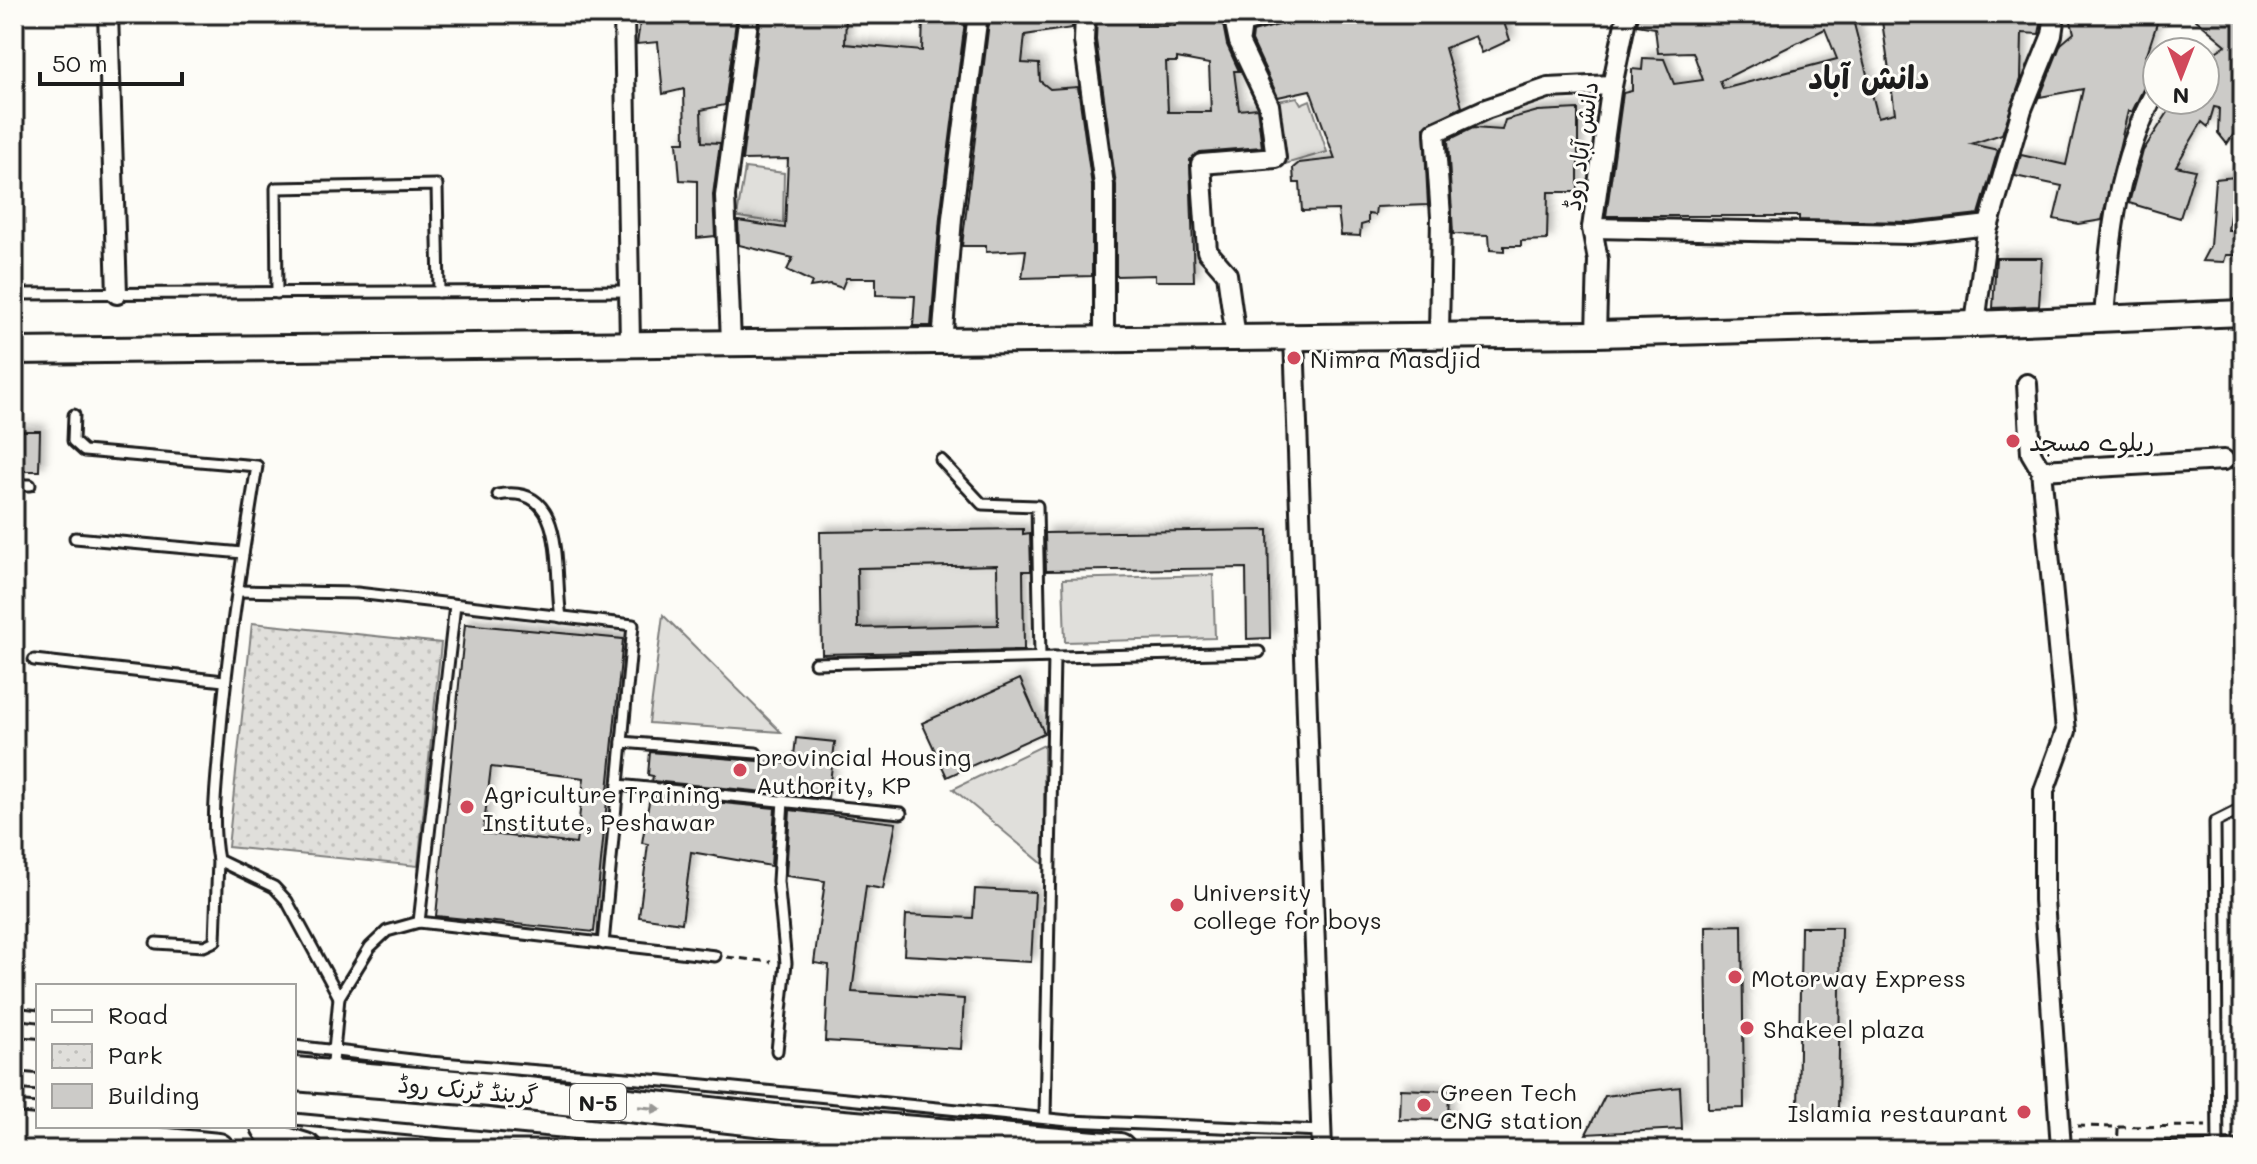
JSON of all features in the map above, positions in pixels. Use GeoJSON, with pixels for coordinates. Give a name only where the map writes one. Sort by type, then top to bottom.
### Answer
{"type":"FeatureCollection","features":[{"type":"Feature","properties":{"kind":"highway"},"geometry":{"type":"LineString","coordinates":[[14,1054],[36,1056]]}},
{"type":"Feature","properties":{"kind":"highway","name":"گرینڈ ٹرنک روڈ"},"geometry":{"type":"LineString","coordinates":[[296,1073],[333,1063],[491,1090],[783,1122],[1119,1150]]}},
{"type":"Feature","properties":{"kind":"highway"},"geometry":{"type":"LineString","coordinates":[[296,1094],[453,1098],[491,1090]]}},
{"type":"Feature","properties":{"kind":"highway"},"geometry":{"type":"LineString","coordinates":[[110,1141],[182,1136],[198,1128]]}},
{"type":"Feature","properties":{"kind":"highway"},"geometry":{"type":"LineString","coordinates":[[269,1128],[279,1142],[305,1150]]}},
{"type":"Feature","properties":{"kind":"highway"},"geometry":{"type":"LineString","coordinates":[[14,1130],[218,1150]]}},
{"type":"Feature","properties":{"kind":"street"},"geometry":{"type":"LineString","coordinates":[[108,14],[117,294]]}},
{"type":"Feature","properties":{"kind":"street"},"geometry":{"type":"LineString","coordinates":[[624,14],[630,343]]}},
{"type":"Feature","properties":{"kind":"street"},"geometry":{"type":"LineString","coordinates":[[731,342],[725,196],[749,14]]}},
{"type":"Feature","properties":{"kind":"street"},"geometry":{"type":"LineString","coordinates":[[942,343],[954,205],[978,14]]}},
{"type":"Feature","properties":{"kind":"street"},"geometry":{"type":"LineString","coordinates":[[1085,14],[1084,41],[1104,185],[1104,341]]}},
{"type":"Feature","properties":{"kind":"street"},"geometry":{"type":"LineString","coordinates":[[1233,14],[1239,42],[1269,105],[1276,158],[1201,164],[1207,251],[1227,274],[1236,338]]}},
{"type":"Feature","properties":{"kind":"street"},"geometry":{"type":"LineString","coordinates":[[1239,42],[1242,23],[1275,14]]}},
{"type":"Feature","properties":{"kind":"street","name":"دانش آباد روڈ"},"geometry":{"type":"LineString","coordinates":[[1596,334],[1598,260],[1592,228],[1612,85],[1627,14]]}},
{"type":"Feature","properties":{"kind":"street"},"geometry":{"type":"LineString","coordinates":[[1975,324],[1989,225],[2022,109],[2052,35],[2055,14]]}},
{"type":"Feature","properties":{"kind":"street"},"geometry":{"type":"LineString","coordinates":[[1439,334],[1441,217],[1435,132],[1486,109],[1548,88],[1612,85]]}},
{"type":"Feature","properties":{"kind":"street"},"geometry":{"type":"LineString","coordinates":[[2104,317],[2112,215],[2143,116]]}},
{"type":"Feature","properties":{"kind":"street"},"geometry":{"type":"LineString","coordinates":[[1592,228],[1910,234],[1989,225]]}},
{"type":"Feature","properties":{"kind":"street"},"geometry":{"type":"LineString","coordinates":[[14,351],[1596,334],[2243,313]]}},
{"type":"Feature","properties":{"kind":"street"},"geometry":{"type":"LineString","coordinates":[[1294,336],[1322,1143]]}},
{"type":"Feature","properties":{"kind":"street"},"geometry":{"type":"LineString","coordinates":[[2027,384],[2031,453],[2041,470],[2066,731],[2044,791],[2044,900],[2061,1148]]}},
{"type":"Feature","properties":{"kind":"street"},"geometry":{"type":"LineString","coordinates":[[2041,470],[2224,460]]}},
{"type":"Feature","properties":{"kind":"lane"},"geometry":{"type":"LineString","coordinates":[[277,293],[276,188],[437,185],[439,292]]}},
{"type":"Feature","properties":{"kind":"lane"},"geometry":{"type":"LineString","coordinates":[[14,294],[629,291]]}},
{"type":"Feature","properties":{"kind":"lane"},"geometry":{"type":"LineString","coordinates":[[74,415],[73,441],[84,451],[257,466],[224,681],[215,798],[218,860],[215,941],[204,946],[156,943]]}},
{"type":"Feature","properties":{"kind":"lane"},"geometry":{"type":"LineString","coordinates":[[941,460],[982,504],[1037,506],[1040,657]]}},
{"type":"Feature","properties":{"kind":"lane"},"geometry":{"type":"LineString","coordinates":[[14,485],[30,485]]}},
{"type":"Feature","properties":{"kind":"lane"},"geometry":{"type":"LineString","coordinates":[[498,495],[517,492],[527,495],[545,511],[554,535],[561,617]]}},
{"type":"Feature","properties":{"kind":"lane"},"geometry":{"type":"LineString","coordinates":[[75,538],[243,553]]}},
{"type":"Feature","properties":{"kind":"lane"},"geometry":{"type":"LineString","coordinates":[[237,591],[357,593],[633,625],[603,944]]}},
{"type":"Feature","properties":{"kind":"lane"},"geometry":{"type":"LineString","coordinates":[[419,922],[455,605]]}},
{"type":"Feature","properties":{"kind":"lane"},"geometry":{"type":"LineString","coordinates":[[815,663],[1259,652]]}},
{"type":"Feature","properties":{"kind":"lane"},"geometry":{"type":"LineString","coordinates":[[1045,1118],[1054,657]]}},
{"type":"Feature","properties":{"kind":"lane"},"geometry":{"type":"LineString","coordinates":[[34,660],[224,681]]}},
{"type":"Feature","properties":{"kind":"lane"},"geometry":{"type":"LineString","coordinates":[[622,742],[756,753]]}},
{"type":"Feature","properties":{"kind":"lane"},"geometry":{"type":"LineString","coordinates":[[618,785],[901,813]]}},
{"type":"Feature","properties":{"kind":"lane"},"geometry":{"type":"LineString","coordinates":[[777,1051],[786,963],[778,881],[783,800]]}},
{"type":"Feature","properties":{"kind":"lane"},"geometry":{"type":"LineString","coordinates":[[2218,1148],[2215,822],[2243,808]]}},
{"type":"Feature","properties":{"kind":"lane"},"geometry":{"type":"LineString","coordinates":[[218,860],[274,887],[287,901],[339,997]]}},
{"type":"Feature","properties":{"kind":"lane"},"geometry":{"type":"LineString","coordinates":[[333,1063],[339,997],[370,947],[387,931],[419,922],[715,956]]}},
{"type":"Feature","properties":{"kind":"lane"},"geometry":{"type":"LineString","coordinates":[[14,1013],[36,1016]]}},
{"type":"Feature","properties":{"kind":"lane"},"geometry":{"type":"LineString","coordinates":[[296,1047],[333,1063],[506,1070],[664,1081],[1390,1150]]}},
{"type":"Feature","properties":{"kind":"lane"},"geometry":{"type":"LineString","coordinates":[[14,1095],[36,1097]]}},
{"type":"Feature","properties":{"kind":"lane"},"geometry":{"type":"LineString","coordinates":[[296,1119],[623,1150]]}},
{"type":"Feature","properties":{"kind":"lane"},"geometry":{"type":"LineString","coordinates":[[1992,1150],[2243,1146]]}},
{"type":"Feature","properties":{"kind":"path"},"geometry":{"type":"LineString","coordinates":[[715,956],[786,963]]}},
{"type":"Feature","properties":{"kind":"path"},"geometry":{"type":"LineString","coordinates":[[2060,1126],[2218,1126]]}},
{"type":"Feature","properties":{"kind":"path"},"geometry":{"type":"LineString","coordinates":[[2117,1150],[2118,1128]]}},
{"type":"Feature","properties":{"kind":"green space"},"geometry":{"type":"Polygon","coordinates":[[[1297,97],[1301,104],[1310,100],[1327,152],[1285,164],[1272,102],[1297,97]]]}},
{"type":"Feature","properties":{"kind":"green space"},"geometry":{"type":"Polygon","coordinates":[[[745,168],[784,173],[783,223],[737,217],[745,168]]]}},
{"type":"Feature","properties":{"kind":"green space"},"geometry":{"type":"Polygon","coordinates":[[[997,565],[998,625],[858,628],[857,568],[997,565]]]}},
{"type":"Feature","properties":{"kind":"green space"},"geometry":{"type":"Polygon","coordinates":[[[1213,575],[1215,638],[1065,642],[1063,579],[1213,575]]]}},
{"type":"Feature","properties":{"kind":"green space"},"geometry":{"type":"Polygon","coordinates":[[[663,615],[781,732],[649,723],[663,615]]]}},
{"type":"Feature","properties":{"kind":"green space"},"geometry":{"type":"Polygon","coordinates":[[[252,623],[441,643],[418,866],[228,847],[252,623]]]}},
{"type":"Feature","properties":{"kind":"green space"},"geometry":{"type":"Polygon","coordinates":[[[1044,745],[1044,865],[953,789],[1044,745]]]}},
{"type":"Feature","properties":{"kind":"building"},"geometry":{"type":"Polygon","coordinates":[[[737,14],[725,105],[701,110],[702,142],[720,143],[713,195],[715,236],[697,238],[697,181],[680,180],[677,142],[685,142],[684,89],[663,94],[658,42],[637,44],[641,15],[737,14]]]}},
{"type":"Feature","properties":{"kind":"building"},"geometry":{"type":"Polygon","coordinates":[[[761,14],[846,14],[845,44],[922,51],[923,14],[966,14],[940,217],[931,326],[913,326],[915,296],[876,295],[876,278],[846,278],[842,288],[830,284],[810,287],[812,282],[787,270],[793,258],[739,245],[738,221],[785,228],[788,159],[742,160],[761,14]]]}},
{"type":"Feature","properties":{"kind":"building"},"geometry":{"type":"Polygon","coordinates":[[[990,14],[1073,14],[1072,28],[1025,35],[1022,63],[1039,64],[1040,81],[1050,89],[1078,87],[1092,186],[1092,276],[1022,278],[1026,250],[986,252],[986,246],[962,246],[990,14]]]}},
{"type":"Feature","properties":{"kind":"building"},"geometry":{"type":"Polygon","coordinates":[[[1097,14],[1135,14],[1137,26],[1175,26],[1176,14],[1221,14],[1227,45],[1239,71],[1234,71],[1239,110],[1257,108],[1262,147],[1200,152],[1190,160],[1194,281],[1155,281],[1155,275],[1116,276],[1116,185],[1096,40],[1097,14]],[[1177,58],[1177,62],[1166,62],[1168,112],[1211,112],[1209,64],[1177,58]]]}},
{"type":"Feature","properties":{"kind":"building"},"geometry":{"type":"Polygon","coordinates":[[[1287,14],[1501,14],[1510,40],[1482,53],[1475,36],[1445,48],[1462,107],[1424,127],[1428,205],[1376,207],[1375,215],[1368,214],[1368,223],[1361,225],[1360,236],[1341,235],[1338,210],[1302,211],[1300,183],[1294,183],[1293,168],[1299,163],[1335,159],[1310,90],[1278,97],[1252,41],[1253,32],[1279,25],[1287,14]]]}},
{"type":"Feature","properties":{"kind":"building"},"geometry":{"type":"Polygon","coordinates":[[[1639,14],[1856,14],[1852,16],[1878,117],[1895,113],[1881,14],[2043,14],[2039,34],[2022,33],[2021,79],[2002,134],[1971,144],[1998,150],[1979,214],[1909,222],[1799,220],[1799,216],[1606,216],[1623,93],[1632,91],[1632,69],[1642,70],[1643,58],[1664,59],[1674,84],[1703,80],[1693,52],[1658,53],[1655,28],[1637,25],[1639,14]],[[1825,29],[1720,81],[1723,89],[1837,59],[1825,29]]]}},
{"type":"Feature","properties":{"kind":"building"},"geometry":{"type":"Polygon","coordinates":[[[2069,14],[2160,14],[2153,36],[2141,36],[2141,93],[2132,112],[2128,111],[2102,220],[2078,224],[2054,219],[2062,186],[2015,176],[2021,155],[2066,165],[2083,89],[2040,97],[2061,44],[2074,33],[2069,14]]]}},
{"type":"Feature","properties":{"kind":"building"},"geometry":{"type":"Polygon","coordinates":[[[2189,14],[2243,14],[2243,120],[2227,144],[2218,133],[2221,48],[2226,45],[2221,36],[2215,36],[2189,14]]]}},
{"type":"Feature","properties":{"kind":"building"},"geometry":{"type":"Polygon","coordinates":[[[1578,109],[1578,192],[1548,192],[1547,240],[1521,241],[1521,246],[1504,246],[1504,251],[1490,250],[1489,235],[1453,234],[1448,140],[1473,128],[1502,130],[1505,120],[1538,111],[1578,109]]]}},
{"type":"Feature","properties":{"kind":"building"},"geometry":{"type":"Polygon","coordinates":[[[2166,116],[2211,116],[2208,127],[2202,122],[2176,166],[2195,170],[2180,218],[2129,203],[2143,151],[2166,116]]]}},
{"type":"Feature","properties":{"kind":"building"},"geometry":{"type":"Polygon","coordinates":[[[2235,177],[2228,230],[2240,230],[2243,255],[2226,255],[2224,262],[2202,261],[2210,246],[2215,179],[2235,177]]]}},
{"type":"Feature","properties":{"kind":"building"},"geometry":{"type":"Polygon","coordinates":[[[1996,258],[2042,258],[2039,306],[1993,308],[1996,258]]]}},
{"type":"Feature","properties":{"kind":"building"},"geometry":{"type":"Polygon","coordinates":[[[14,431],[40,431],[39,471],[14,471],[14,431]]]}},
{"type":"Feature","properties":{"kind":"building"},"geometry":{"type":"Polygon","coordinates":[[[1023,529],[1023,534],[1030,533],[1031,571],[1023,571],[1024,650],[822,654],[820,532],[1023,529]],[[997,565],[857,568],[858,628],[998,625],[997,565]]]}},
{"type":"Feature","properties":{"kind":"building"},"geometry":{"type":"Polygon","coordinates":[[[1268,530],[1270,638],[1247,639],[1246,568],[1046,571],[1045,533],[1268,530]]]}},
{"type":"Feature","properties":{"kind":"building","name":"Agriculture Training Institute, Peshawar"},"geometry":{"type":"Polygon","coordinates":[[[465,624],[623,639],[594,932],[436,916],[465,624]],[[491,767],[483,833],[576,844],[584,778],[491,767]]]}},
{"type":"Feature","properties":{"kind":"building"},"geometry":{"type":"Polygon","coordinates":[[[1020,679],[1044,733],[947,777],[922,723],[1020,679]]]}},
{"type":"Feature","properties":{"kind":"building","name":"provincial Housing Authority, KP"},"geometry":{"type":"Polygon","coordinates":[[[796,738],[835,742],[828,798],[652,781],[653,776],[648,775],[650,752],[793,764],[796,738]]]}},
{"type":"Feature","properties":{"kind":"building"},"geometry":{"type":"Polygon","coordinates":[[[650,796],[775,808],[771,866],[691,852],[682,923],[639,917],[648,844],[642,843],[650,796]]]}},
{"type":"Feature","properties":{"kind":"building"},"geometry":{"type":"Polygon","coordinates":[[[790,810],[896,823],[883,889],[866,886],[852,992],[964,999],[961,1049],[825,1041],[829,965],[814,963],[825,881],[786,876],[790,810]]]}},
{"type":"Feature","properties":{"kind":"building"},"geometry":{"type":"Polygon","coordinates":[[[975,889],[1035,892],[1031,962],[904,955],[906,915],[973,918],[975,889]]]}},
{"type":"Feature","properties":{"kind":"building"},"geometry":{"type":"Polygon","coordinates":[[[1742,925],[1744,1108],[1708,1109],[1706,926],[1742,925]]]}},
{"type":"Feature","properties":{"kind":"building"},"geometry":{"type":"Polygon","coordinates":[[[1801,927],[1841,927],[1838,1111],[1798,1111],[1801,927]]]}},
{"type":"Feature","properties":{"kind":"building"},"geometry":{"type":"Polygon","coordinates":[[[1680,1087],[1682,1129],[1586,1134],[1605,1096],[1680,1087]]]}},
{"type":"Feature","properties":{"kind":"building","name":"Green Tech CNG station"},"geometry":{"type":"Polygon","coordinates":[[[1400,1089],[1449,1091],[1448,1120],[1399,1119],[1400,1089]]]}},
{"type":"Feature","properties":{"kind":"place","name":"Nimra Masdjid"},"geometry":{"type":"Point","coordinates":[1294,358]}},
{"type":"Feature","properties":{"kind":"place","name":"ریلوے مسجد"},"geometry":{"type":"Point","coordinates":[2013,441]}},
{"type":"Feature","properties":{"kind":"place","name":"provincial Housing Authority, KP"},"geometry":{"type":"Point","coordinates":[740,770]}},
{"type":"Feature","properties":{"kind":"place","name":"Agriculture Training Institute, Peshawar"},"geometry":{"type":"Point","coordinates":[467,807]}},
{"type":"Feature","properties":{"kind":"place","name":"University college for boys"},"geometry":{"type":"Point","coordinates":[1177,905]}},
{"type":"Feature","properties":{"kind":"place","name":"Motorway Express"},"geometry":{"type":"Point","coordinates":[1735,977]}},
{"type":"Feature","properties":{"kind":"place","name":"Shakeel plaza"},"geometry":{"type":"Point","coordinates":[1747,1028]}},
{"type":"Feature","properties":{"kind":"place","name":"Green Tech CNG station"},"geometry":{"type":"Point","coordinates":[1424,1105]}},
{"type":"Feature","properties":{"kind":"place","name":"Islamia restaurant"},"geometry":{"type":"Point","coordinates":[2024,1112]}},
{"type":"Feature","properties":{"kind":"district","name":"دانش آباد"},"geometry":{"type":"Point","coordinates":[1869,76]}}]}
